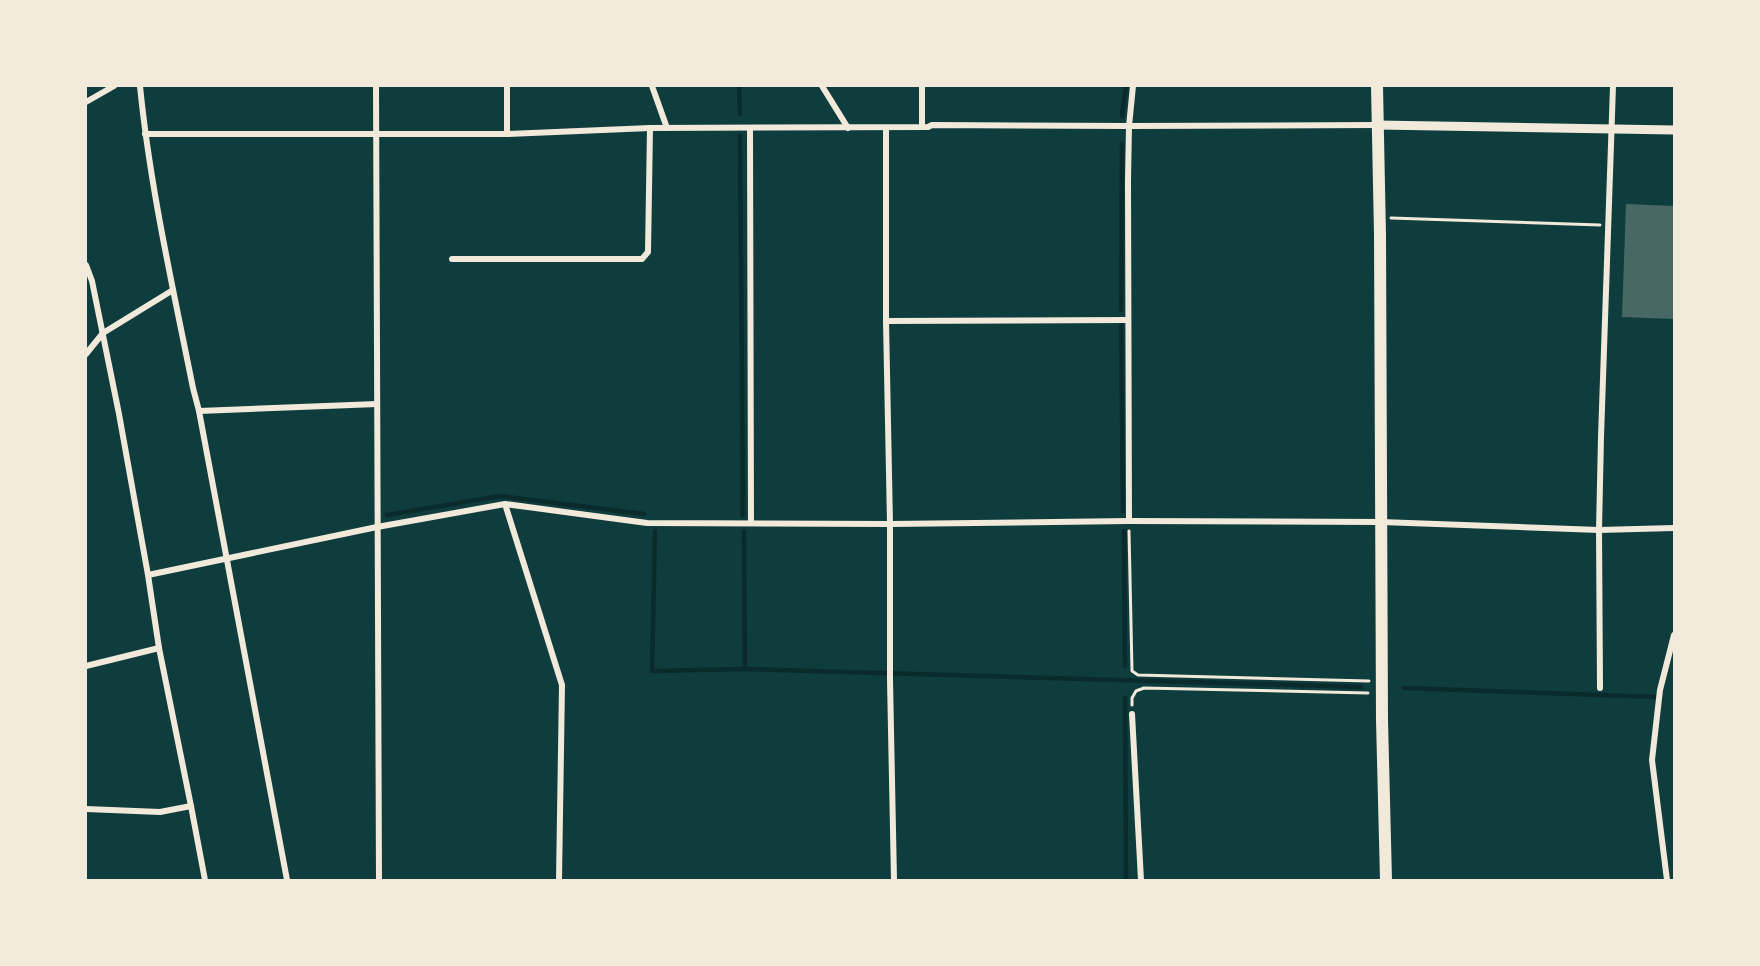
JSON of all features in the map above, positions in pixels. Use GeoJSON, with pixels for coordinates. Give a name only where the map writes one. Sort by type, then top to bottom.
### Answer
{"type":"FeatureCollection","features":[{"type":"Feature","properties":{"kind":"main road"},"geometry":{"type":"LineString","coordinates":[[1377,86],[1380,218],[1382,687],[1386,880]]}},
{"type":"Feature","properties":{"kind":"street"},"geometry":{"type":"LineString","coordinates":[[86,102],[114,86]]}},
{"type":"Feature","properties":{"kind":"street"},"geometry":{"type":"LineString","coordinates":[[140,86],[145,134],[173,290],[199,411],[287,880]]}},
{"type":"Feature","properties":{"kind":"street"},"geometry":{"type":"LineString","coordinates":[[376,86],[379,880]]}},
{"type":"Feature","properties":{"kind":"street"},"geometry":{"type":"LineString","coordinates":[[507,86],[507,134]]}},
{"type":"Feature","properties":{"kind":"street"},"geometry":{"type":"LineString","coordinates":[[652,86],[667,128]]}},
{"type":"Feature","properties":{"kind":"street"},"geometry":{"type":"LineString","coordinates":[[822,86],[848,128]]}},
{"type":"Feature","properties":{"kind":"street"},"geometry":{"type":"LineString","coordinates":[[922,86],[922,127]]}},
{"type":"Feature","properties":{"kind":"street"},"geometry":{"type":"LineString","coordinates":[[1129,521],[1128,126],[1132,86]]}},
{"type":"Feature","properties":{"kind":"street"},"geometry":{"type":"LineString","coordinates":[[1600,687],[1601,425],[1612,86]]}},
{"type":"Feature","properties":{"kind":"street"},"geometry":{"type":"LineString","coordinates":[[145,134],[507,134],[650,128],[886,128],[932,125],[1378,126],[1674,130]]}},
{"type":"Feature","properties":{"kind":"street"},"geometry":{"type":"LineString","coordinates":[[452,259],[642,259],[648,252],[650,128]]}},
{"type":"Feature","properties":{"kind":"street"},"geometry":{"type":"LineString","coordinates":[[886,128],[886,321],[894,880]]}},
{"type":"Feature","properties":{"kind":"street"},"geometry":{"type":"LineString","coordinates":[[750,129],[751,523]]}},
{"type":"Feature","properties":{"kind":"street"},"geometry":{"type":"LineString","coordinates":[[86,265],[92,280],[103,333],[148,575],[159,648],[205,880]]}},
{"type":"Feature","properties":{"kind":"street"},"geometry":{"type":"LineString","coordinates":[[86,354],[103,333],[173,290]]}},
{"type":"Feature","properties":{"kind":"street"},"geometry":{"type":"LineString","coordinates":[[886,321],[1127,320]]}},
{"type":"Feature","properties":{"kind":"street"},"geometry":{"type":"LineString","coordinates":[[199,411],[377,404]]}},
{"type":"Feature","properties":{"kind":"street"},"geometry":{"type":"LineString","coordinates":[[505,504],[562,685],[559,880]]}},
{"type":"Feature","properties":{"kind":"street"},"geometry":{"type":"LineString","coordinates":[[148,575],[377,527],[505,504],[647,523],[1381,522],[1599,530],[1674,528]]}},
{"type":"Feature","properties":{"kind":"street"},"geometry":{"type":"LineString","coordinates":[[1667,880],[1652,760],[1660,690],[1674,635]]}},
{"type":"Feature","properties":{"kind":"street"},"geometry":{"type":"LineString","coordinates":[[86,666],[159,648]]}},
{"type":"Feature","properties":{"kind":"street"},"geometry":{"type":"LineString","coordinates":[[1132,714],[1141,880]]}},
{"type":"Feature","properties":{"kind":"street"},"geometry":{"type":"LineString","coordinates":[[86,808],[160,812],[192,806]]}},
{"type":"Feature","properties":{"kind":"path"},"geometry":{"type":"LineString","coordinates":[[1380,218],[1608,225]]}},
{"type":"Feature","properties":{"kind":"path"},"geometry":{"type":"LineString","coordinates":[[1129,521],[1132,671],[1138,675],[1382,687]]}},
{"type":"Feature","properties":{"kind":"path"},"geometry":{"type":"LineString","coordinates":[[1132,714],[1132,698],[1136,691],[1144,687],[1382,687]]}},
{"type":"Feature","properties":{"kind":"building"},"geometry":{"type":"Polygon","coordinates":[[[1626,204],[1674,206],[1674,319],[1622,317],[1626,204]]]}},
{"type":"Feature","properties":{"kind":"waterway"},"geometry":{"type":"LineString","coordinates":[[739,86],[740,114]]}},
{"type":"Feature","properties":{"kind":"waterway"},"geometry":{"type":"LineString","coordinates":[[1122,116],[1126,86]]}},
{"type":"Feature","properties":{"kind":"waterway"},"geometry":{"type":"LineString","coordinates":[[740,136],[743,516]]}},
{"type":"Feature","properties":{"kind":"waterway"},"geometry":{"type":"LineString","coordinates":[[1121,310],[1122,144]]}},
{"type":"Feature","properties":{"kind":"waterway"},"geometry":{"type":"LineString","coordinates":[[1121,325],[1123,511]]}},
{"type":"Feature","properties":{"kind":"waterway"},"geometry":{"type":"LineString","coordinates":[[387,515],[500,496],[644,514]]}},
{"type":"Feature","properties":{"kind":"waterway"},"geometry":{"type":"LineString","coordinates":[[655,531],[652,671],[745,669]]}},
{"type":"Feature","properties":{"kind":"waterway"},"geometry":{"type":"LineString","coordinates":[[1124,531],[1125,666]]}},
{"type":"Feature","properties":{"kind":"waterway"},"geometry":{"type":"LineString","coordinates":[[744,532],[745,669],[1361,687]]}},
{"type":"Feature","properties":{"kind":"waterway"},"geometry":{"type":"LineString","coordinates":[[1404,688],[1656,697]]}},
{"type":"Feature","properties":{"kind":"waterway"},"geometry":{"type":"LineString","coordinates":[[1125,698],[1126,880]]}}]}
